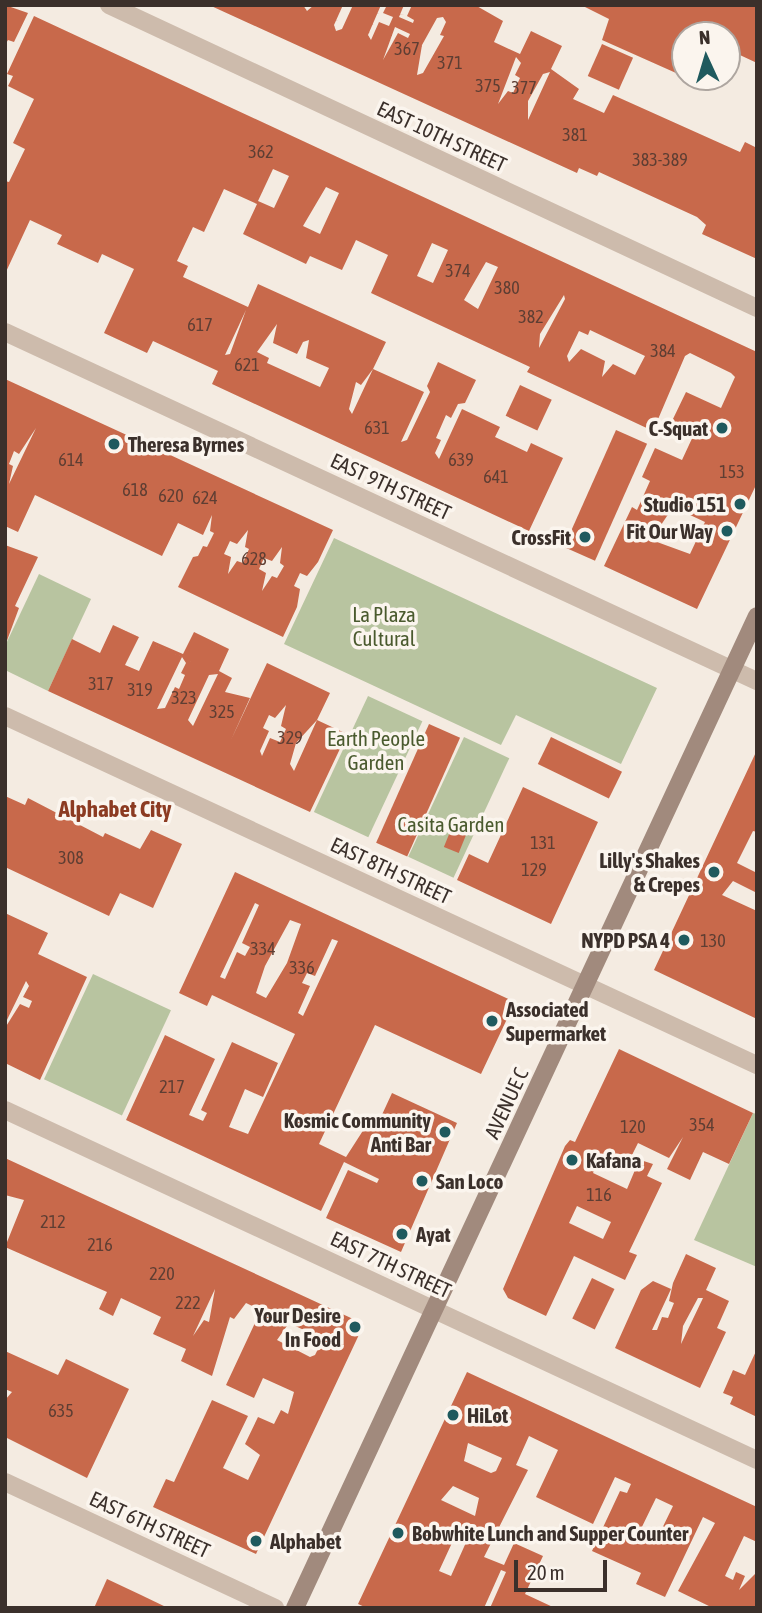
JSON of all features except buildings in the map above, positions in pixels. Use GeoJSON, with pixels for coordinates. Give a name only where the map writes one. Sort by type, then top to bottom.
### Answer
{"type":"FeatureCollection","features":[{"type":"Feature","properties":{"kind":"main road","name":"AVENUE C"},"geometry":{"type":"LineString","coordinates":[[295,1608],[757,616]]}},
{"type":"Feature","properties":{"kind":"street","name":"EAST 10TH STREET"},"geometry":{"type":"LineString","coordinates":[[109,5],[757,308]]}},
{"type":"Feature","properties":{"kind":"street","name":"EAST 9TH STREET"},"geometry":{"type":"LineString","coordinates":[[5,332],[757,681]]}},
{"type":"Feature","properties":{"kind":"street","name":"EAST 8TH STREET"},"geometry":{"type":"LineString","coordinates":[[5,716],[757,1065]]}},
{"type":"Feature","properties":{"kind":"street","name":"EAST 7TH STREET"},"geometry":{"type":"LineString","coordinates":[[5,1110],[757,1460]]}},
{"type":"Feature","properties":{"kind":"street","name":"EAST 6TH STREET"},"geometry":{"type":"LineString","coordinates":[[5,1482],[275,1608]]}},
{"type":"Feature","properties":{"kind":"green space","name":"La Plaza Cultural"},"geometry":{"type":"Polygon","coordinates":[[[334,538],[657,688],[621,764],[516,715],[501,745],[284,644],[334,538]]]}},
{"type":"Feature","properties":{"kind":"green space"},"geometry":{"type":"Polygon","coordinates":[[[39,574],[91,599],[48,691],[5,670],[5,646],[39,574]]]}},
{"type":"Feature","properties":{"kind":"green space","name":"Earth People Garden"},"geometry":{"type":"Polygon","coordinates":[[[368,696],[422,721],[368,837],[314,812],[368,696]]]}},
{"type":"Feature","properties":{"kind":"green space","name":"Casita Garden"},"geometry":{"type":"Polygon","coordinates":[[[464,737],[509,758],[454,878],[408,857],[464,737]]]}},
{"type":"Feature","properties":{"kind":"green space"},"geometry":{"type":"Polygon","coordinates":[[[93,974],[171,1010],[122,1115],[44,1079],[93,974]]]}},
{"type":"Feature","properties":{"kind":"green space"},"geometry":{"type":"Polygon","coordinates":[[[753,1113],[757,1114],[757,1267],[694,1240],[753,1113]]]}},
{"type":"Feature","properties":{"kind":"place","name":"C-Squat"},"geometry":{"type":"Point","coordinates":[722,428]}},
{"type":"Feature","properties":{"kind":"place","name":"Theresa Byrnes"},"geometry":{"type":"Point","coordinates":[114,444]}},
{"type":"Feature","properties":{"kind":"place","name":"Studio 151"},"geometry":{"type":"Point","coordinates":[740,504]}},
{"type":"Feature","properties":{"kind":"place","name":"Fit Our Way"},"geometry":{"type":"Point","coordinates":[727,531]}},
{"type":"Feature","properties":{"kind":"place","name":"CrossFit"},"geometry":{"type":"Point","coordinates":[585,537]}},
{"type":"Feature","properties":{"kind":"place","name":"Lilly's Shakes & Crepes"},"geometry":{"type":"Point","coordinates":[714,872]}},
{"type":"Feature","properties":{"kind":"place","name":"NYPD PSA 4"},"geometry":{"type":"Point","coordinates":[684,940]}},
{"type":"Feature","properties":{"kind":"place","name":"Associated Supermarket"},"geometry":{"type":"Point","coordinates":[492,1021]}},
{"type":"Feature","properties":{"kind":"place","name":"Kosmic Community Anti Bar"},"geometry":{"type":"Point","coordinates":[445,1132]}},
{"type":"Feature","properties":{"kind":"place","name":"Kafana"},"geometry":{"type":"Point","coordinates":[572,1160]}},
{"type":"Feature","properties":{"kind":"place","name":"San Loco"},"geometry":{"type":"Point","coordinates":[422,1181]}},
{"type":"Feature","properties":{"kind":"place","name":"Ayat"},"geometry":{"type":"Point","coordinates":[402,1234]}},
{"type":"Feature","properties":{"kind":"place","name":"Your Desire In Food"},"geometry":{"type":"Point","coordinates":[355,1327]}},
{"type":"Feature","properties":{"kind":"place","name":"HiLot"},"geometry":{"type":"Point","coordinates":[453,1415]}},
{"type":"Feature","properties":{"kind":"place","name":"Bobwhite Lunch and Supper Counter"},"geometry":{"type":"Point","coordinates":[398,1533]}},
{"type":"Feature","properties":{"kind":"place","name":"Alphabet"},"geometry":{"type":"Point","coordinates":[256,1541]}},
{"type":"Feature","properties":{"kind":"district","name":"Alphabet City"},"geometry":{"type":"Point","coordinates":[115,809]}}]}
